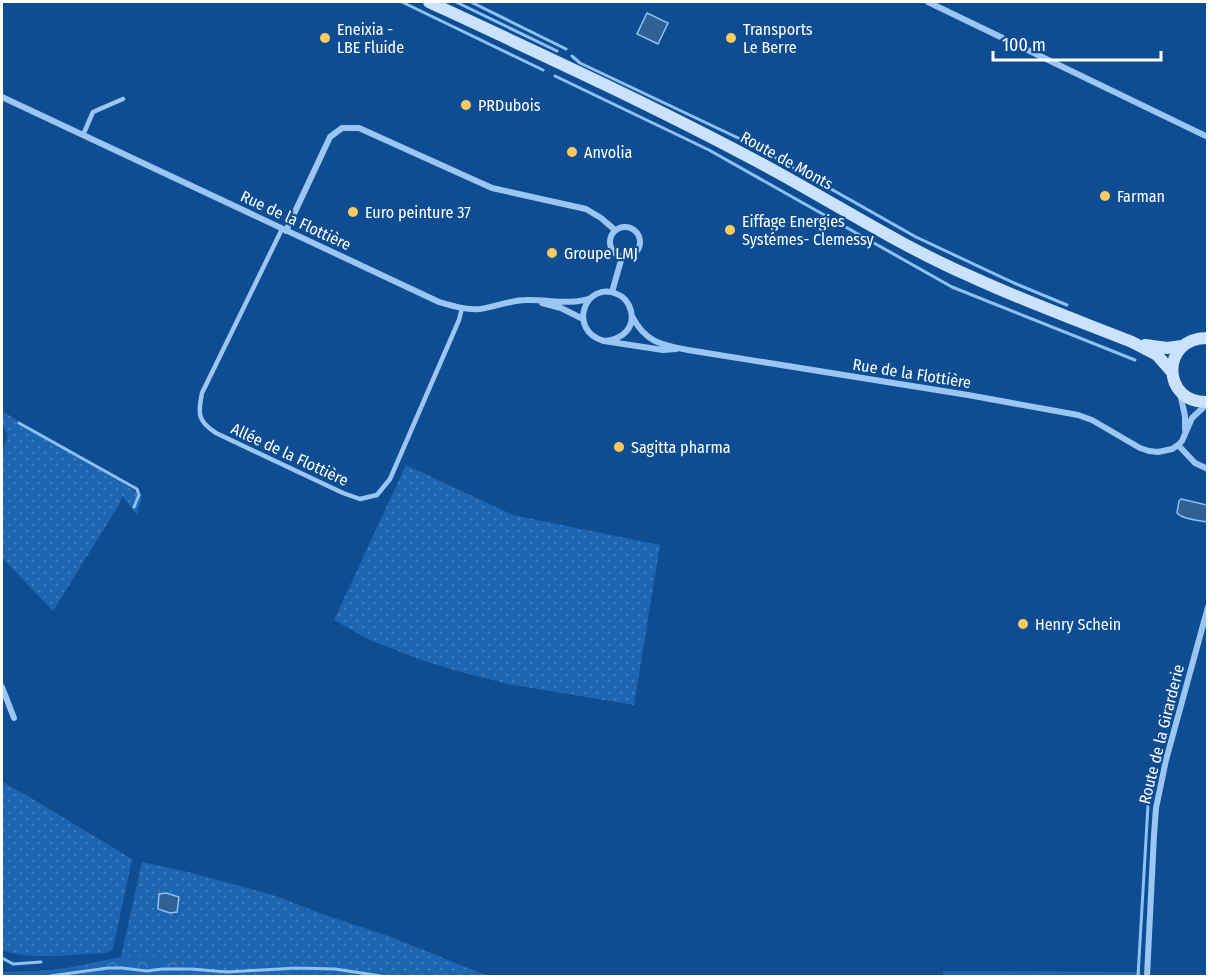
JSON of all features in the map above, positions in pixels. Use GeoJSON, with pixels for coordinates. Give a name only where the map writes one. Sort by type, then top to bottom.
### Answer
{"type":"FeatureCollection","features":[{"type":"Feature","properties":{"kind":"main road","name":"Route de Monts"},"geometry":{"type":"LineString","coordinates":[[429,2],[697,130],[926,256],[972,278],[1132,342],[1157,355],[1172,372]]}},
{"type":"Feature","properties":{"kind":"main road"},"geometry":{"type":"LineString","coordinates":[[1206,336],[1191,340],[1182,346],[1174,358],[1172,372],[1174,382],[1180,391],[1193,400],[1208,402]]}},
{"type":"Feature","properties":{"kind":"main road","name":"Route de Monts"},"geometry":{"type":"LineString","coordinates":[[1132,342],[1160,348],[1182,346]]}},
{"type":"Feature","properties":{"kind":"street"},"geometry":{"type":"LineString","coordinates":[[928,2],[1208,137]]}},
{"type":"Feature","properties":{"kind":"street","name":"Rue de la Flottière"},"geometry":{"type":"LineString","coordinates":[[2,97],[439,302],[462,308],[481,309],[524,300],[574,302],[591,298]]}},
{"type":"Feature","properties":{"kind":"street"},"geometry":{"type":"LineString","coordinates":[[284,230],[330,137],[342,128],[359,128],[492,188],[586,209],[615,230]]}},
{"type":"Feature","properties":{"kind":"street"},"geometry":{"type":"LineString","coordinates":[[624,226],[638,233],[640,245],[632,256],[622,257],[613,252],[609,243],[615,230],[624,226]]}},
{"type":"Feature","properties":{"kind":"street"},"geometry":{"type":"LineString","coordinates":[[612,292],[622,257]]}},
{"type":"Feature","properties":{"kind":"street"},"geometry":{"type":"LineString","coordinates":[[604,341],[613,341],[627,332],[632,316],[631,308],[626,300],[620,295],[604,291],[591,298],[583,311],[585,327],[596,339],[604,341],[663,350],[680,348]]}},
{"type":"Feature","properties":{"kind":"street"},"geometry":{"type":"LineString","coordinates":[[524,300],[546,303],[583,319]]}},
{"type":"Feature","properties":{"kind":"street","name":"Rue de la Flottière"},"geometry":{"type":"LineString","coordinates":[[632,316],[648,338],[661,344],[1078,415],[1092,420],[1149,451],[1165,451],[1178,445]]}},
{"type":"Feature","properties":{"kind":"street"},"geometry":{"type":"LineString","coordinates":[[1180,391],[1185,416],[1185,434]]}},
{"type":"Feature","properties":{"kind":"street"},"geometry":{"type":"LineString","coordinates":[[1208,402],[1192,418],[1178,445],[1195,464],[1208,469]]}},
{"type":"Feature","properties":{"kind":"street","name":"Route de la Girarderie"},"geometry":{"type":"LineString","coordinates":[[1148,976],[1154,835],[1158,799],[1166,760],[1208,607]]}},
{"type":"Feature","properties":{"kind":"street"},"geometry":{"type":"LineString","coordinates":[[2,687],[14,718]]}},
{"type":"Feature","properties":{"kind":"lane"},"geometry":{"type":"LineString","coordinates":[[83,135],[93,112],[123,99]]}},
{"type":"Feature","properties":{"kind":"lane","name":"Allée de la Flottière"},"geometry":{"type":"LineString","coordinates":[[284,230],[202,393],[198,411],[204,426],[216,433],[343,493],[360,499],[377,495],[390,479],[459,320],[462,308]]}},
{"type":"Feature","properties":{"kind":"green space"},"geometry":{"type":"Polygon","coordinates":[[[2,411],[142,495],[137,515],[122,496],[120,503],[53,611],[2,558],[2,453],[7,433],[2,425],[2,411]]]}},
{"type":"Feature","properties":{"kind":"green space"},"geometry":{"type":"Polygon","coordinates":[[[406,465],[513,515],[660,545],[634,705],[508,684],[461,672],[421,660],[370,640],[334,620],[406,465]]]}},
{"type":"Feature","properties":{"kind":"green space"},"geometry":{"type":"Polygon","coordinates":[[[2,782],[132,859],[113,949],[107,953],[39,956],[2,950],[2,782]]]}},
{"type":"Feature","properties":{"kind":"green space"},"geometry":{"type":"Polygon","coordinates":[[[142,862],[276,896],[391,937],[488,976],[174,976],[177,971],[173,959],[121,957],[142,862]]]}},
{"type":"Feature","properties":{"kind":"green space"},"geometry":{"type":"Polygon","coordinates":[[[121,957],[173,959],[177,965],[177,971],[174,976],[2,976],[4,972],[67,968],[121,957]]]}},
{"type":"Feature","properties":{"kind":"green space"},"geometry":{"type":"Polygon","coordinates":[[[943,971],[1141,972],[1141,976],[943,976],[943,971]]]}},
{"type":"Feature","properties":{"kind":"shaded area"},"geometry":{"type":"Polygon","coordinates":[[[647,13],[668,23],[658,44],[637,34],[647,13]]]}},
{"type":"Feature","properties":{"kind":"shaded area"},"geometry":{"type":"Polygon","coordinates":[[[1181,499],[1207,505],[1207,522],[1187,518],[1177,513],[1181,499]]]}},
{"type":"Feature","properties":{"kind":"shaded area"},"geometry":{"type":"Polygon","coordinates":[[[166,893],[179,897],[177,912],[170,913],[158,909],[159,894],[166,893]]]}},
{"type":"Feature","properties":{"kind":"waterway"},"geometry":{"type":"LineString","coordinates":[[402,2],[543,70]]}},
{"type":"Feature","properties":{"kind":"waterway"},"geometry":{"type":"LineString","coordinates":[[456,2],[557,51]]}},
{"type":"Feature","properties":{"kind":"waterway"},"geometry":{"type":"LineString","coordinates":[[471,2],[566,49]]}},
{"type":"Feature","properties":{"kind":"waterway"},"geometry":{"type":"LineString","coordinates":[[572,56],[580,63],[755,146],[916,237],[1067,305]]}},
{"type":"Feature","properties":{"kind":"waterway"},"geometry":{"type":"LineString","coordinates":[[555,76],[709,150],[952,287],[1135,360]]}},
{"type":"Feature","properties":{"kind":"waterway"},"geometry":{"type":"LineString","coordinates":[[19,423],[137,489],[139,495],[134,507]]}},
{"type":"Feature","properties":{"kind":"waterway"},"geometry":{"type":"LineString","coordinates":[[1138,976],[1148,805]]}},
{"type":"Feature","properties":{"kind":"waterway"},"geometry":{"type":"LineString","coordinates":[[2,958],[13,964],[41,962]]}},
{"type":"Feature","properties":{"kind":"waterway"},"geometry":{"type":"LineString","coordinates":[[50,976],[108,968],[227,972],[296,968],[335,969],[381,976]]}},
{"type":"Feature","properties":{"kind":"place","name":"Eneixia - LBE Fluide"},"geometry":{"type":"Point","coordinates":[325,38]}},
{"type":"Feature","properties":{"kind":"place","name":"Transports Le Berre"},"geometry":{"type":"Point","coordinates":[731,38]}},
{"type":"Feature","properties":{"kind":"place","name":"PRDubois"},"geometry":{"type":"Point","coordinates":[466,105]}},
{"type":"Feature","properties":{"kind":"place","name":"Anvolia"},"geometry":{"type":"Point","coordinates":[572,152]}},
{"type":"Feature","properties":{"kind":"place","name":"Farman"},"geometry":{"type":"Point","coordinates":[1105,196]}},
{"type":"Feature","properties":{"kind":"place","name":"Euro peinture 37"},"geometry":{"type":"Point","coordinates":[353,212]}},
{"type":"Feature","properties":{"kind":"place","name":"Eiffage Energies Systémes- Clemessy"},"geometry":{"type":"Point","coordinates":[730,230]}},
{"type":"Feature","properties":{"kind":"place","name":"Groupe LMJ"},"geometry":{"type":"Point","coordinates":[552,253]}},
{"type":"Feature","properties":{"kind":"place","name":"Sagitta pharma"},"geometry":{"type":"Point","coordinates":[619,447]}},
{"type":"Feature","properties":{"kind":"place","name":"Henry Schein"},"geometry":{"type":"Point","coordinates":[1023,624]}}]}
